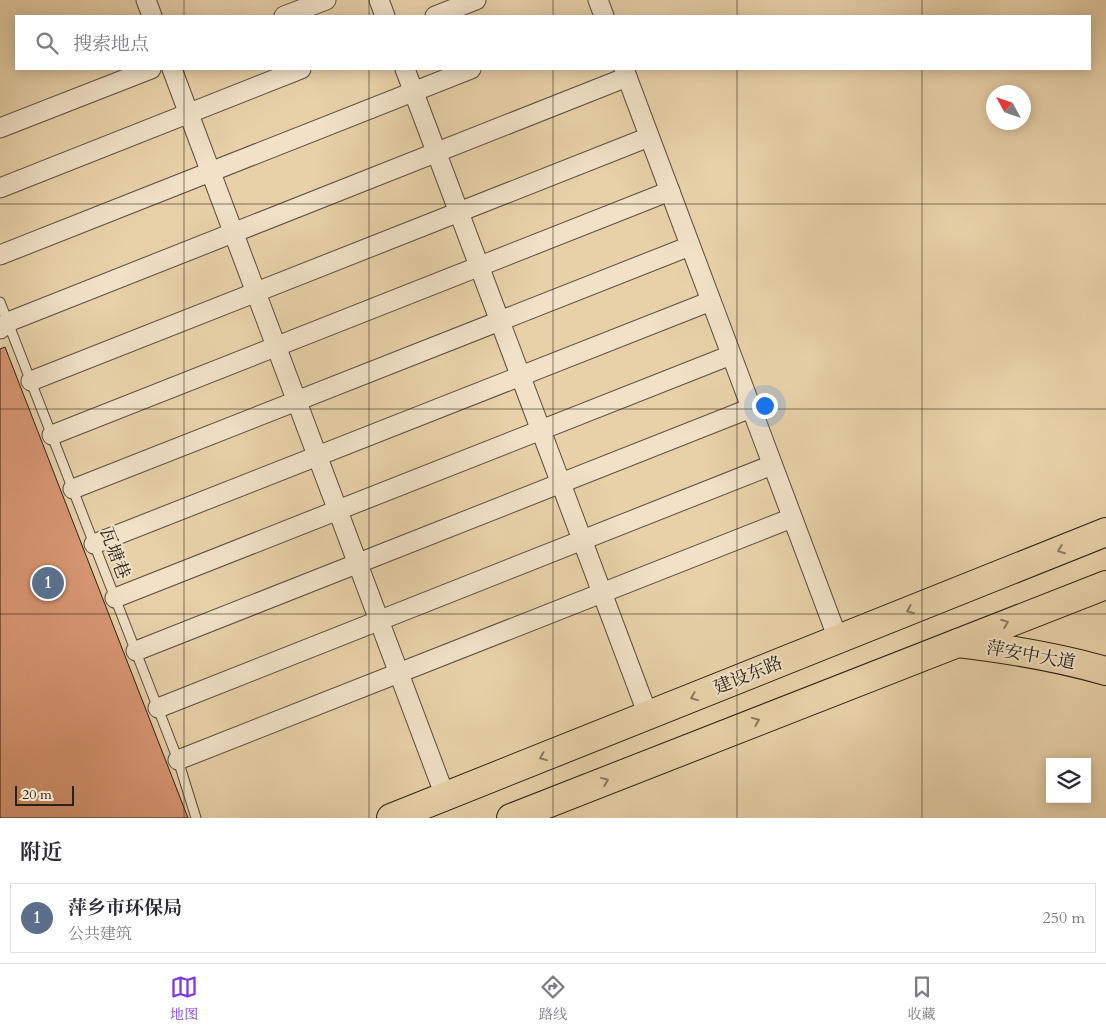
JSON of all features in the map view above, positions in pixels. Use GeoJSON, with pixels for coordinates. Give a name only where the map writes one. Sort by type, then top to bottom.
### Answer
{"type":"FeatureCollection","features":[{"type":"Feature","properties":{"kind":"main road","name":"建设东路"},"geometry":{"type":"LineString","coordinates":[[391,818],[1106,532]]}},
{"type":"Feature","properties":{"kind":"main road"},"geometry":{"type":"LineString","coordinates":[[511,818],[1106,585]]}},
{"type":"Feature","properties":{"kind":"main road","name":"萍安中大道"},"geometry":{"type":"LineString","coordinates":[[954,643],[1013,649],[1068,660],[1106,671]]}},
{"type":"Feature","properties":{"kind":"street"},"geometry":{"type":"LineString","coordinates":[[146,0],[152,15]]}},
{"type":"Feature","properties":{"kind":"street"},"geometry":{"type":"LineString","coordinates":[[287,15],[326,0]]}},
{"type":"Feature","properties":{"kind":"street"},"geometry":{"type":"LineString","coordinates":[[379,0],[385,15]]}},
{"type":"Feature","properties":{"kind":"street"},"geometry":{"type":"LineString","coordinates":[[437,15],[476,0]]}},
{"type":"Feature","properties":{"kind":"street"},"geometry":{"type":"LineString","coordinates":[[598,0],[604,15]]}},
{"type":"Feature","properties":{"kind":"street"},"geometry":{"type":"LineString","coordinates":[[0,128],[148,70]]}},
{"type":"Feature","properties":{"kind":"street"},"geometry":{"type":"LineString","coordinates":[[172,70],[445,796]]}},
{"type":"Feature","properties":{"kind":"street"},"geometry":{"type":"LineString","coordinates":[[0,188],[298,70]]}},
{"type":"Feature","properties":{"kind":"street"},"geometry":{"type":"LineString","coordinates":[[405,70],[648,715]]}},
{"type":"Feature","properties":{"kind":"street"},"geometry":{"type":"LineString","coordinates":[[0,255],[469,70]]}},
{"type":"Feature","properties":{"kind":"street"},"geometry":{"type":"LineString","coordinates":[[4,325],[436,152],[625,73],[838,639]]}},
{"type":"Feature","properties":{"kind":"street"},"geometry":{"type":"LineString","coordinates":[[31,381],[649,137]]}},
{"type":"Feature","properties":{"kind":"street"},"geometry":{"type":"LineString","coordinates":[[52,435],[670,191]]}},
{"type":"Feature","properties":{"kind":"street"},"geometry":{"type":"LineString","coordinates":[[73,489],[690,246]]}},
{"type":"Feature","properties":{"kind":"street"},"geometry":{"type":"LineString","coordinates":[[94,544],[711,301]]}},
{"type":"Feature","properties":{"kind":"street"},"geometry":{"type":"LineString","coordinates":[[115,598],[731,355]]}},
{"type":"Feature","properties":{"kind":"street"},"geometry":{"type":"LineString","coordinates":[[136,651],[751,408]]}},
{"type":"Feature","properties":{"kind":"street"},"geometry":{"type":"LineString","coordinates":[[158,708],[772,465]]}},
{"type":"Feature","properties":{"kind":"street"},"geometry":{"type":"LineString","coordinates":[[178,760],[792,518]]}},
{"type":"Feature","properties":{"kind":"lane","name":"瓦塘巷"},"geometry":{"type":"LineString","coordinates":[[0,302],[4,325],[31,381],[178,760],[196,818]]}},
{"type":"Feature","properties":{"kind":"building"},"geometry":{"type":"Polygon","coordinates":[[[5,347],[188,818],[0,818],[0,349],[5,347]]]}},
{"type":"Feature","properties":{"kind":"place","name":"萍乡市环保局"},"geometry":{"type":"Point","coordinates":[48,583]}}]}
